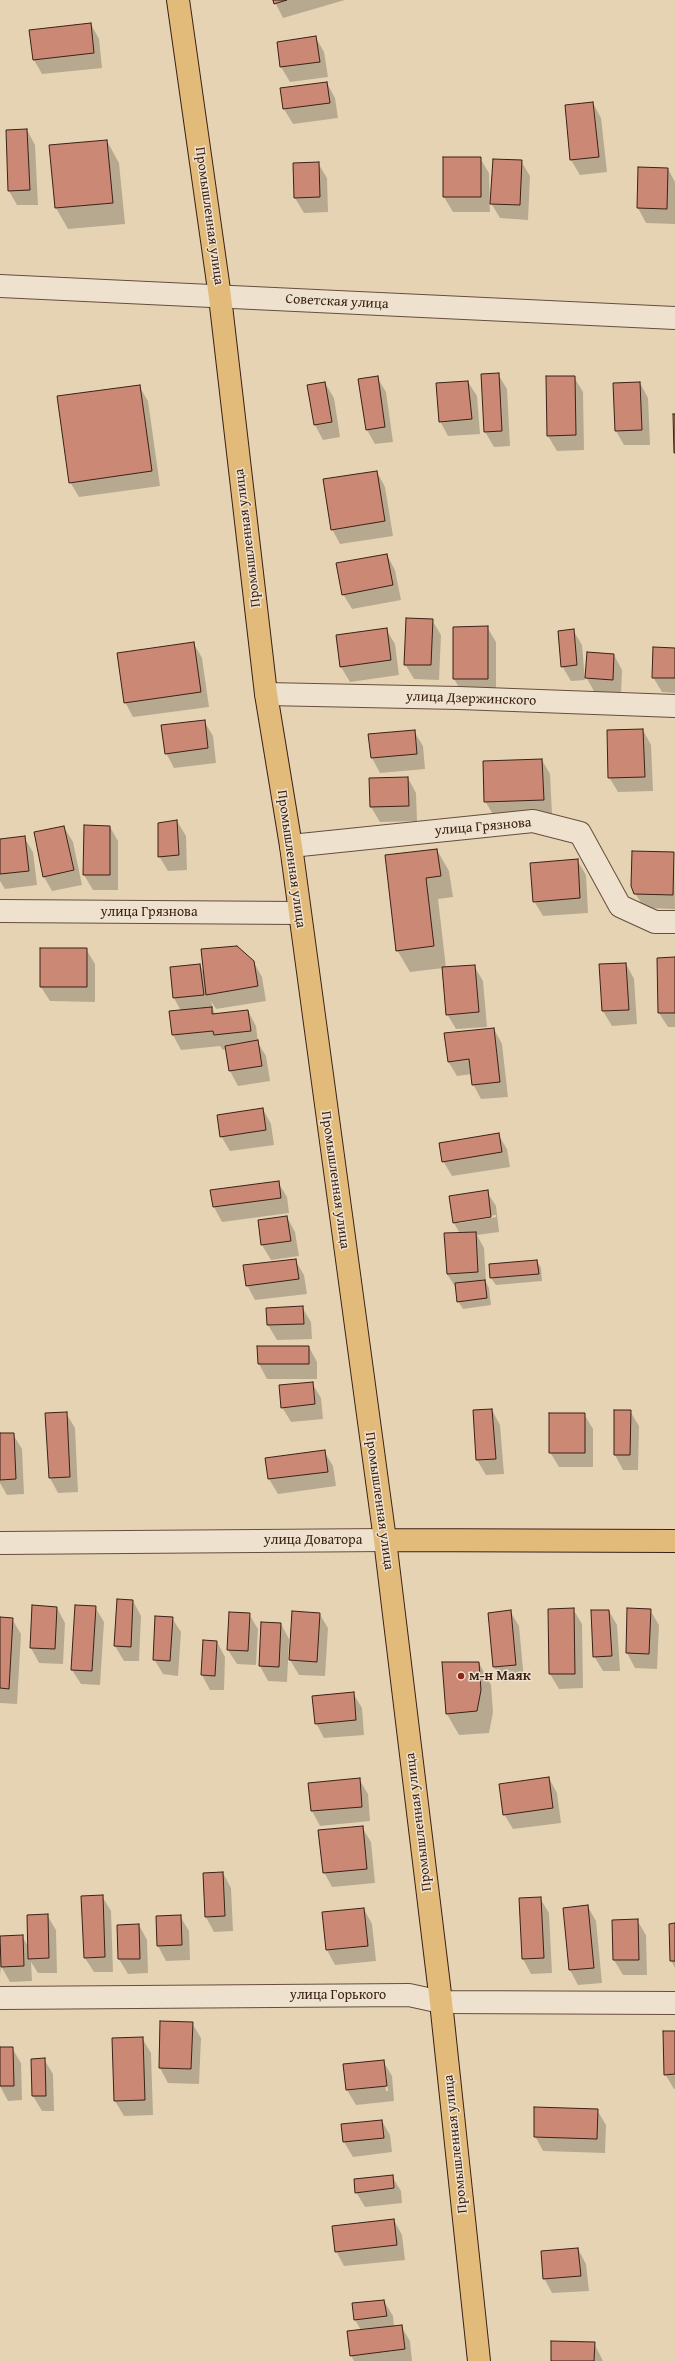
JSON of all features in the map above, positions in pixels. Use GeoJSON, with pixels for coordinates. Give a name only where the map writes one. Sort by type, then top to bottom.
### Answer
{"type":"FeatureCollection","features":[{"type":"Feature","properties":{"kind":"main road","name":"Промышленная улица"},"geometry":{"type":"LineString","coordinates":[[178,0],[220,297],[266,694],[291,846],[298,913],[385,1540],[441,2002],[479,2361]]}},
{"type":"Feature","properties":{"kind":"main road","name":"улица Доватора"},"geometry":{"type":"LineString","coordinates":[[385,1540],[675,1541]]}},
{"type":"Feature","properties":{"kind":"street","name":"Советская улица"},"geometry":{"type":"LineString","coordinates":[[0,286],[675,318]]}},
{"type":"Feature","properties":{"kind":"street","name":"улица Дзержинского"},"geometry":{"type":"LineString","coordinates":[[266,694],[459,698],[675,706]]}},
{"type":"Feature","properties":{"kind":"street","name":"улица Грязнова"},"geometry":{"type":"LineString","coordinates":[[291,846],[533,821],[580,833],[620,906],[655,922],[675,922]]}},
{"type":"Feature","properties":{"kind":"street","name":"улица Грязнова"},"geometry":{"type":"LineString","coordinates":[[0,911],[298,913]]}},
{"type":"Feature","properties":{"kind":"street","name":"улица Доватора"},"geometry":{"type":"LineString","coordinates":[[0,1543],[385,1540]]}},
{"type":"Feature","properties":{"kind":"street","name":"улица Горького"},"geometry":{"type":"LineString","coordinates":[[0,1998],[409,1995],[441,2002],[675,2003]]}},
{"type":"Feature","properties":{"kind":"building"},"geometry":{"type":"Polygon","coordinates":[[[273,0],[287,0],[274,4],[273,0]]]}},
{"type":"Feature","properties":{"kind":"building"},"geometry":{"type":"Polygon","coordinates":[[[91,23],[94,53],[33,60],[29,30],[91,23]]]}},
{"type":"Feature","properties":{"kind":"building"},"geometry":{"type":"Polygon","coordinates":[[[316,36],[320,62],[280,67],[277,42],[316,36]]]}},
{"type":"Feature","properties":{"kind":"building"},"geometry":{"type":"Polygon","coordinates":[[[327,82],[330,103],[283,109],[280,88],[327,82]]]}},
{"type":"Feature","properties":{"kind":"building"},"geometry":{"type":"Polygon","coordinates":[[[593,102],[599,157],[570,160],[565,105],[593,102]]]}},
{"type":"Feature","properties":{"kind":"building"},"geometry":{"type":"Polygon","coordinates":[[[27,129],[30,190],[8,191],[6,130],[27,129]]]}},
{"type":"Feature","properties":{"kind":"building"},"geometry":{"type":"Polygon","coordinates":[[[107,140],[113,203],[55,208],[49,145],[107,140]]]}},
{"type":"Feature","properties":{"kind":"building"},"geometry":{"type":"Polygon","coordinates":[[[443,157],[481,157],[481,197],[443,197],[443,157]]]}},
{"type":"Feature","properties":{"kind":"building"},"geometry":{"type":"Polygon","coordinates":[[[493,159],[522,160],[520,205],[490,204],[493,159]]]}},
{"type":"Feature","properties":{"kind":"building"},"geometry":{"type":"Polygon","coordinates":[[[319,162],[320,197],[294,198],[293,163],[319,162]]]}},
{"type":"Feature","properties":{"kind":"building"},"geometry":{"type":"Polygon","coordinates":[[[638,167],[668,168],[667,209],[637,208],[638,167]]]}},
{"type":"Feature","properties":{"kind":"building"},"geometry":{"type":"Polygon","coordinates":[[[499,373],[502,431],[484,432],[481,374],[499,373]]]}},
{"type":"Feature","properties":{"kind":"building"},"geometry":{"type":"Polygon","coordinates":[[[378,376],[385,427],[366,430],[358,379],[378,376]]]}},
{"type":"Feature","properties":{"kind":"building"},"geometry":{"type":"Polygon","coordinates":[[[546,376],[575,376],[576,435],[547,436],[546,376]]]}},
{"type":"Feature","properties":{"kind":"building"},"geometry":{"type":"Polygon","coordinates":[[[468,381],[472,419],[439,422],[436,383],[468,381]]]}},
{"type":"Feature","properties":{"kind":"building"},"geometry":{"type":"Polygon","coordinates":[[[325,382],[332,422],[314,425],[307,385],[325,382]]]}},
{"type":"Feature","properties":{"kind":"building"},"geometry":{"type":"Polygon","coordinates":[[[640,382],[642,430],[615,431],[613,383],[640,382]]]}},
{"type":"Feature","properties":{"kind":"building"},"geometry":{"type":"Polygon","coordinates":[[[140,385],[152,471],[69,483],[57,396],[140,385]]]}},
{"type":"Feature","properties":{"kind":"building"},"geometry":{"type":"Polygon","coordinates":[[[673,414],[675,414],[675,453],[674,453],[673,414]]]}},
{"type":"Feature","properties":{"kind":"building"},"geometry":{"type":"Polygon","coordinates":[[[377,471],[385,521],[331,530],[323,479],[377,471]]]}},
{"type":"Feature","properties":{"kind":"building"},"geometry":{"type":"Polygon","coordinates":[[[387,554],[393,585],[342,595],[336,563],[387,554]]]}},
{"type":"Feature","properties":{"kind":"building"},"geometry":{"type":"Polygon","coordinates":[[[406,618],[433,619],[431,665],[404,665],[406,618]]]}},
{"type":"Feature","properties":{"kind":"building"},"geometry":{"type":"Polygon","coordinates":[[[488,626],[488,679],[453,679],[453,627],[488,626]]]}},
{"type":"Feature","properties":{"kind":"building"},"geometry":{"type":"Polygon","coordinates":[[[387,628],[391,660],[340,667],[336,635],[387,628]]]}},
{"type":"Feature","properties":{"kind":"building"},"geometry":{"type":"Polygon","coordinates":[[[574,629],[577,665],[561,667],[558,631],[574,629]]]}},
{"type":"Feature","properties":{"kind":"building"},"geometry":{"type":"Polygon","coordinates":[[[194,642],[201,692],[124,703],[117,653],[194,642]]]}},
{"type":"Feature","properties":{"kind":"building"},"geometry":{"type":"Polygon","coordinates":[[[653,647],[675,648],[675,678],[652,678],[653,647]]]}},
{"type":"Feature","properties":{"kind":"building"},"geometry":{"type":"Polygon","coordinates":[[[587,652],[614,654],[613,680],[585,678],[587,652]]]}},
{"type":"Feature","properties":{"kind":"building"},"geometry":{"type":"Polygon","coordinates":[[[205,720],[208,748],[165,754],[161,725],[205,720]]]}},
{"type":"Feature","properties":{"kind":"building"},"geometry":{"type":"Polygon","coordinates":[[[643,729],[645,777],[608,778],[607,730],[643,729]]]}},
{"type":"Feature","properties":{"kind":"building"},"geometry":{"type":"Polygon","coordinates":[[[415,730],[417,754],[371,758],[368,734],[415,730]]]}},
{"type":"Feature","properties":{"kind":"building"},"geometry":{"type":"Polygon","coordinates":[[[542,759],[544,800],[484,802],[483,761],[542,759]]]}},
{"type":"Feature","properties":{"kind":"building"},"geometry":{"type":"Polygon","coordinates":[[[408,777],[409,806],[370,807],[369,778],[408,777]]]}},
{"type":"Feature","properties":{"kind":"building"},"geometry":{"type":"Polygon","coordinates":[[[177,820],[179,855],[158,857],[158,823],[177,820]]]}},
{"type":"Feature","properties":{"kind":"building"},"geometry":{"type":"Polygon","coordinates":[[[84,825],[110,826],[110,875],[83,875],[84,825]]]}},
{"type":"Feature","properties":{"kind":"building"},"geometry":{"type":"Polygon","coordinates":[[[64,826],[74,870],[43,877],[34,832],[64,826]]]}},
{"type":"Feature","properties":{"kind":"building"},"geometry":{"type":"Polygon","coordinates":[[[25,836],[29,871],[0,874],[0,839],[25,836]]]}},
{"type":"Feature","properties":{"kind":"building"},"geometry":{"type":"Polygon","coordinates":[[[437,849],[441,876],[426,878],[434,946],[396,951],[385,855],[437,849]]]}},
{"type":"Feature","properties":{"kind":"building"},"geometry":{"type":"Polygon","coordinates":[[[632,851],[674,852],[673,895],[634,894],[631,886],[632,851]]]}},
{"type":"Feature","properties":{"kind":"building"},"geometry":{"type":"Polygon","coordinates":[[[578,859],[580,898],[533,902],[530,863],[578,859]]]}},
{"type":"Feature","properties":{"kind":"building"},"geometry":{"type":"Polygon","coordinates":[[[237,946],[254,961],[258,986],[206,995],[201,949],[237,946]]]}},
{"type":"Feature","properties":{"kind":"building"},"geometry":{"type":"Polygon","coordinates":[[[40,948],[87,948],[87,987],[40,987],[40,948]]]}},
{"type":"Feature","properties":{"kind":"building"},"geometry":{"type":"Polygon","coordinates":[[[675,957],[675,1013],[658,1013],[657,958],[675,957]]]}},
{"type":"Feature","properties":{"kind":"building"},"geometry":{"type":"Polygon","coordinates":[[[626,963],[629,1010],[602,1011],[599,964],[626,963]]]}},
{"type":"Feature","properties":{"kind":"building"},"geometry":{"type":"Polygon","coordinates":[[[200,964],[204,995],[173,998],[170,967],[200,964]]]}},
{"type":"Feature","properties":{"kind":"building"},"geometry":{"type":"Polygon","coordinates":[[[475,965],[479,1012],[446,1015],[442,967],[475,965]]]}},
{"type":"Feature","properties":{"kind":"building"},"geometry":{"type":"Polygon","coordinates":[[[212,1007],[212,1014],[248,1010],[251,1031],[214,1035],[213,1031],[172,1035],[169,1011],[212,1007]]]}},
{"type":"Feature","properties":{"kind":"building"},"geometry":{"type":"Polygon","coordinates":[[[494,1028],[500,1082],[472,1085],[469,1059],[448,1062],[444,1033],[494,1028]]]}},
{"type":"Feature","properties":{"kind":"building"},"geometry":{"type":"Polygon","coordinates":[[[258,1040],[262,1066],[229,1071],[225,1046],[258,1040]]]}},
{"type":"Feature","properties":{"kind":"building"},"geometry":{"type":"Polygon","coordinates":[[[263,1108],[266,1130],[220,1137],[217,1115],[263,1108]]]}},
{"type":"Feature","properties":{"kind":"building"},"geometry":{"type":"Polygon","coordinates":[[[499,1133],[502,1152],[442,1162],[439,1143],[499,1133]]]}},
{"type":"Feature","properties":{"kind":"building"},"geometry":{"type":"Polygon","coordinates":[[[279,1181],[281,1198],[213,1207],[210,1190],[279,1181]]]}},
{"type":"Feature","properties":{"kind":"building"},"geometry":{"type":"Polygon","coordinates":[[[488,1190],[491,1217],[453,1223],[449,1196],[488,1190]]]}},
{"type":"Feature","properties":{"kind":"building"},"geometry":{"type":"Polygon","coordinates":[[[287,1216],[291,1241],[261,1245],[258,1220],[287,1216]]]}},
{"type":"Feature","properties":{"kind":"building"},"geometry":{"type":"Polygon","coordinates":[[[476,1232],[478,1272],[447,1274],[444,1233],[476,1232]]]}},
{"type":"Feature","properties":{"kind":"building"},"geometry":{"type":"Polygon","coordinates":[[[296,1259],[299,1279],[246,1286],[243,1265],[296,1259]]]}},
{"type":"Feature","properties":{"kind":"building"},"geometry":{"type":"Polygon","coordinates":[[[537,1260],[539,1274],[490,1278],[489,1264],[537,1260]]]}},
{"type":"Feature","properties":{"kind":"building"},"geometry":{"type":"Polygon","coordinates":[[[485,1280],[487,1298],[457,1302],[455,1283],[485,1280]]]}},
{"type":"Feature","properties":{"kind":"building"},"geometry":{"type":"Polygon","coordinates":[[[303,1306],[304,1324],[267,1325],[266,1308],[303,1306]]]}},
{"type":"Feature","properties":{"kind":"building"},"geometry":{"type":"Polygon","coordinates":[[[257,1346],[309,1346],[309,1364],[258,1364],[257,1346]]]}},
{"type":"Feature","properties":{"kind":"building"},"geometry":{"type":"Polygon","coordinates":[[[313,1382],[315,1404],[281,1408],[279,1385],[313,1382]]]}},
{"type":"Feature","properties":{"kind":"building"},"geometry":{"type":"Polygon","coordinates":[[[492,1409],[496,1459],[476,1460],[473,1410],[492,1409]]]}},
{"type":"Feature","properties":{"kind":"building"},"geometry":{"type":"Polygon","coordinates":[[[614,1410],[631,1410],[630,1455],[614,1455],[614,1410]]]}},
{"type":"Feature","properties":{"kind":"building"},"geometry":{"type":"Polygon","coordinates":[[[67,1412],[70,1477],[49,1478],[45,1413],[67,1412]]]}},
{"type":"Feature","properties":{"kind":"building"},"geometry":{"type":"Polygon","coordinates":[[[549,1413],[585,1413],[585,1453],[549,1453],[549,1413]]]}},
{"type":"Feature","properties":{"kind":"building"},"geometry":{"type":"Polygon","coordinates":[[[0,1433],[14,1433],[16,1479],[0,1480],[0,1433]]]}},
{"type":"Feature","properties":{"kind":"building"},"geometry":{"type":"Polygon","coordinates":[[[325,1450],[328,1472],[268,1479],[265,1458],[325,1450]]]}},
{"type":"Feature","properties":{"kind":"building"},"geometry":{"type":"Polygon","coordinates":[[[117,1599],[133,1600],[131,1647],[114,1646],[117,1599]]]}},
{"type":"Feature","properties":{"kind":"building"},"geometry":{"type":"Polygon","coordinates":[[[32,1605],[57,1607],[55,1649],[30,1648],[32,1605]]]}},
{"type":"Feature","properties":{"kind":"building"},"geometry":{"type":"Polygon","coordinates":[[[75,1605],[96,1606],[92,1671],[71,1670],[75,1605]]]}},
{"type":"Feature","properties":{"kind":"building"},"geometry":{"type":"Polygon","coordinates":[[[574,1608],[575,1674],[549,1674],[548,1609],[574,1608]]]}},
{"type":"Feature","properties":{"kind":"building"},"geometry":{"type":"Polygon","coordinates":[[[627,1608],[651,1609],[649,1654],[626,1653],[627,1608]]]}},
{"type":"Feature","properties":{"kind":"building"},"geometry":{"type":"Polygon","coordinates":[[[511,1610],[516,1665],[493,1667],[488,1613],[511,1610]]]}},
{"type":"Feature","properties":{"kind":"building"},"geometry":{"type":"Polygon","coordinates":[[[591,1610],[609,1610],[612,1656],[593,1657],[591,1610]]]}},
{"type":"Feature","properties":{"kind":"building"},"geometry":{"type":"Polygon","coordinates":[[[292,1611],[320,1613],[317,1662],[289,1660],[292,1611]]]}},
{"type":"Feature","properties":{"kind":"building"},"geometry":{"type":"Polygon","coordinates":[[[229,1612],[250,1613],[248,1651],[227,1650],[229,1612]]]}},
{"type":"Feature","properties":{"kind":"building"},"geometry":{"type":"Polygon","coordinates":[[[155,1616],[173,1617],[170,1661],[153,1660],[155,1616]]]}},
{"type":"Feature","properties":{"kind":"building"},"geometry":{"type":"Polygon","coordinates":[[[0,1617],[13,1618],[9,1689],[0,1688],[0,1617]]]}},
{"type":"Feature","properties":{"kind":"building"},"geometry":{"type":"Polygon","coordinates":[[[261,1622],[281,1623],[279,1667],[259,1666],[261,1622]]]}},
{"type":"Feature","properties":{"kind":"building"},"geometry":{"type":"Polygon","coordinates":[[[203,1640],[217,1641],[215,1676],[201,1675],[203,1640]]]}},
{"type":"Feature","properties":{"kind":"building","name":"м-н Маяк"},"geometry":{"type":"Polygon","coordinates":[[[442,1662],[479,1662],[481,1690],[477,1711],[446,1714],[442,1662]]]}},
{"type":"Feature","properties":{"kind":"building"},"geometry":{"type":"Polygon","coordinates":[[[354,1692],[356,1720],[315,1724],[312,1696],[354,1692]]]}},
{"type":"Feature","properties":{"kind":"building"},"geometry":{"type":"Polygon","coordinates":[[[549,1777],[553,1808],[503,1815],[499,1784],[549,1777]]]}},
{"type":"Feature","properties":{"kind":"building"},"geometry":{"type":"Polygon","coordinates":[[[360,1778],[362,1807],[311,1811],[308,1783],[360,1778]]]}},
{"type":"Feature","properties":{"kind":"building"},"geometry":{"type":"Polygon","coordinates":[[[363,1826],[367,1869],[323,1873],[318,1830],[363,1826]]]}},
{"type":"Feature","properties":{"kind":"building"},"geometry":{"type":"Polygon","coordinates":[[[223,1872],[225,1916],[205,1917],[203,1873],[223,1872]]]}},
{"type":"Feature","properties":{"kind":"building"},"geometry":{"type":"Polygon","coordinates":[[[103,1895],[105,1957],[84,1958],[81,1896],[103,1895]]]}},
{"type":"Feature","properties":{"kind":"building"},"geometry":{"type":"Polygon","coordinates":[[[541,1897],[544,1958],[522,1959],[519,1898],[541,1897]]]}},
{"type":"Feature","properties":{"kind":"building"},"geometry":{"type":"Polygon","coordinates":[[[588,1905],[594,1968],[569,1970],[563,1908],[588,1905]]]}},
{"type":"Feature","properties":{"kind":"building"},"geometry":{"type":"Polygon","coordinates":[[[364,1908],[368,1946],[326,1950],[322,1912],[364,1908]]]}},
{"type":"Feature","properties":{"kind":"building"},"geometry":{"type":"Polygon","coordinates":[[[48,1914],[49,1958],[28,1959],[27,1915],[48,1914]]]}},
{"type":"Feature","properties":{"kind":"building"},"geometry":{"type":"Polygon","coordinates":[[[181,1915],[182,1945],[157,1946],[156,1916],[181,1915]]]}},
{"type":"Feature","properties":{"kind":"building"},"geometry":{"type":"Polygon","coordinates":[[[638,1919],[639,1960],[613,1960],[612,1920],[638,1919]]]}},
{"type":"Feature","properties":{"kind":"building"},"geometry":{"type":"Polygon","coordinates":[[[675,1923],[675,1961],[670,1961],[669,1924],[675,1923]]]}},
{"type":"Feature","properties":{"kind":"building"},"geometry":{"type":"Polygon","coordinates":[[[139,1924],[140,1959],[118,1959],[117,1925],[139,1924]]]}},
{"type":"Feature","properties":{"kind":"building"},"geometry":{"type":"Polygon","coordinates":[[[23,1935],[24,1966],[1,1967],[0,1936],[23,1935]]]}},
{"type":"Feature","properties":{"kind":"building"},"geometry":{"type":"Polygon","coordinates":[[[160,2021],[193,2022],[191,2069],[159,2068],[160,2021]]]}},
{"type":"Feature","properties":{"kind":"building"},"geometry":{"type":"Polygon","coordinates":[[[663,2031],[675,2031],[675,2074],[664,2075],[663,2031]]]}},
{"type":"Feature","properties":{"kind":"building"},"geometry":{"type":"Polygon","coordinates":[[[143,2037],[145,2100],[114,2101],[112,2038],[143,2037]]]}},
{"type":"Feature","properties":{"kind":"building"},"geometry":{"type":"Polygon","coordinates":[[[0,2047],[13,2047],[14,2086],[0,2086],[0,2047]]]}},
{"type":"Feature","properties":{"kind":"building"},"geometry":{"type":"Polygon","coordinates":[[[45,2058],[46,2096],[32,2096],[31,2059],[45,2058]]]}},
{"type":"Feature","properties":{"kind":"building"},"geometry":{"type":"Polygon","coordinates":[[[384,2060],[387,2086],[346,2090],[343,2064],[384,2060]]]}},
{"type":"Feature","properties":{"kind":"building"},"geometry":{"type":"Polygon","coordinates":[[[534,2107],[598,2109],[597,2139],[534,2137],[534,2107]]]}},
{"type":"Feature","properties":{"kind":"building"},"geometry":{"type":"Polygon","coordinates":[[[382,2120],[384,2138],[343,2142],[341,2124],[382,2120]]]}},
{"type":"Feature","properties":{"kind":"building"},"geometry":{"type":"Polygon","coordinates":[[[393,2175],[394,2188],[355,2193],[354,2179],[393,2175]]]}},
{"type":"Feature","properties":{"kind":"building"},"geometry":{"type":"Polygon","coordinates":[[[394,2219],[397,2245],[335,2252],[332,2226],[394,2219]]]}},
{"type":"Feature","properties":{"kind":"building"},"geometry":{"type":"Polygon","coordinates":[[[578,2248],[581,2276],[543,2279],[541,2251],[578,2248]]]}},
{"type":"Feature","properties":{"kind":"building"},"geometry":{"type":"Polygon","coordinates":[[[384,2300],[387,2316],[354,2320],[352,2303],[384,2300]]]}},
{"type":"Feature","properties":{"kind":"building"},"geometry":{"type":"Polygon","coordinates":[[[402,2325],[405,2349],[350,2356],[347,2331],[402,2325]]]}},
{"type":"Feature","properties":{"kind":"building"},"geometry":{"type":"Polygon","coordinates":[[[551,2341],[595,2342],[594,2361],[551,2361],[551,2341]]]}},
{"type":"Feature","properties":{"kind":"place","name":"м-н Маяк"},"geometry":{"type":"Point","coordinates":[461,1676]}}]}
